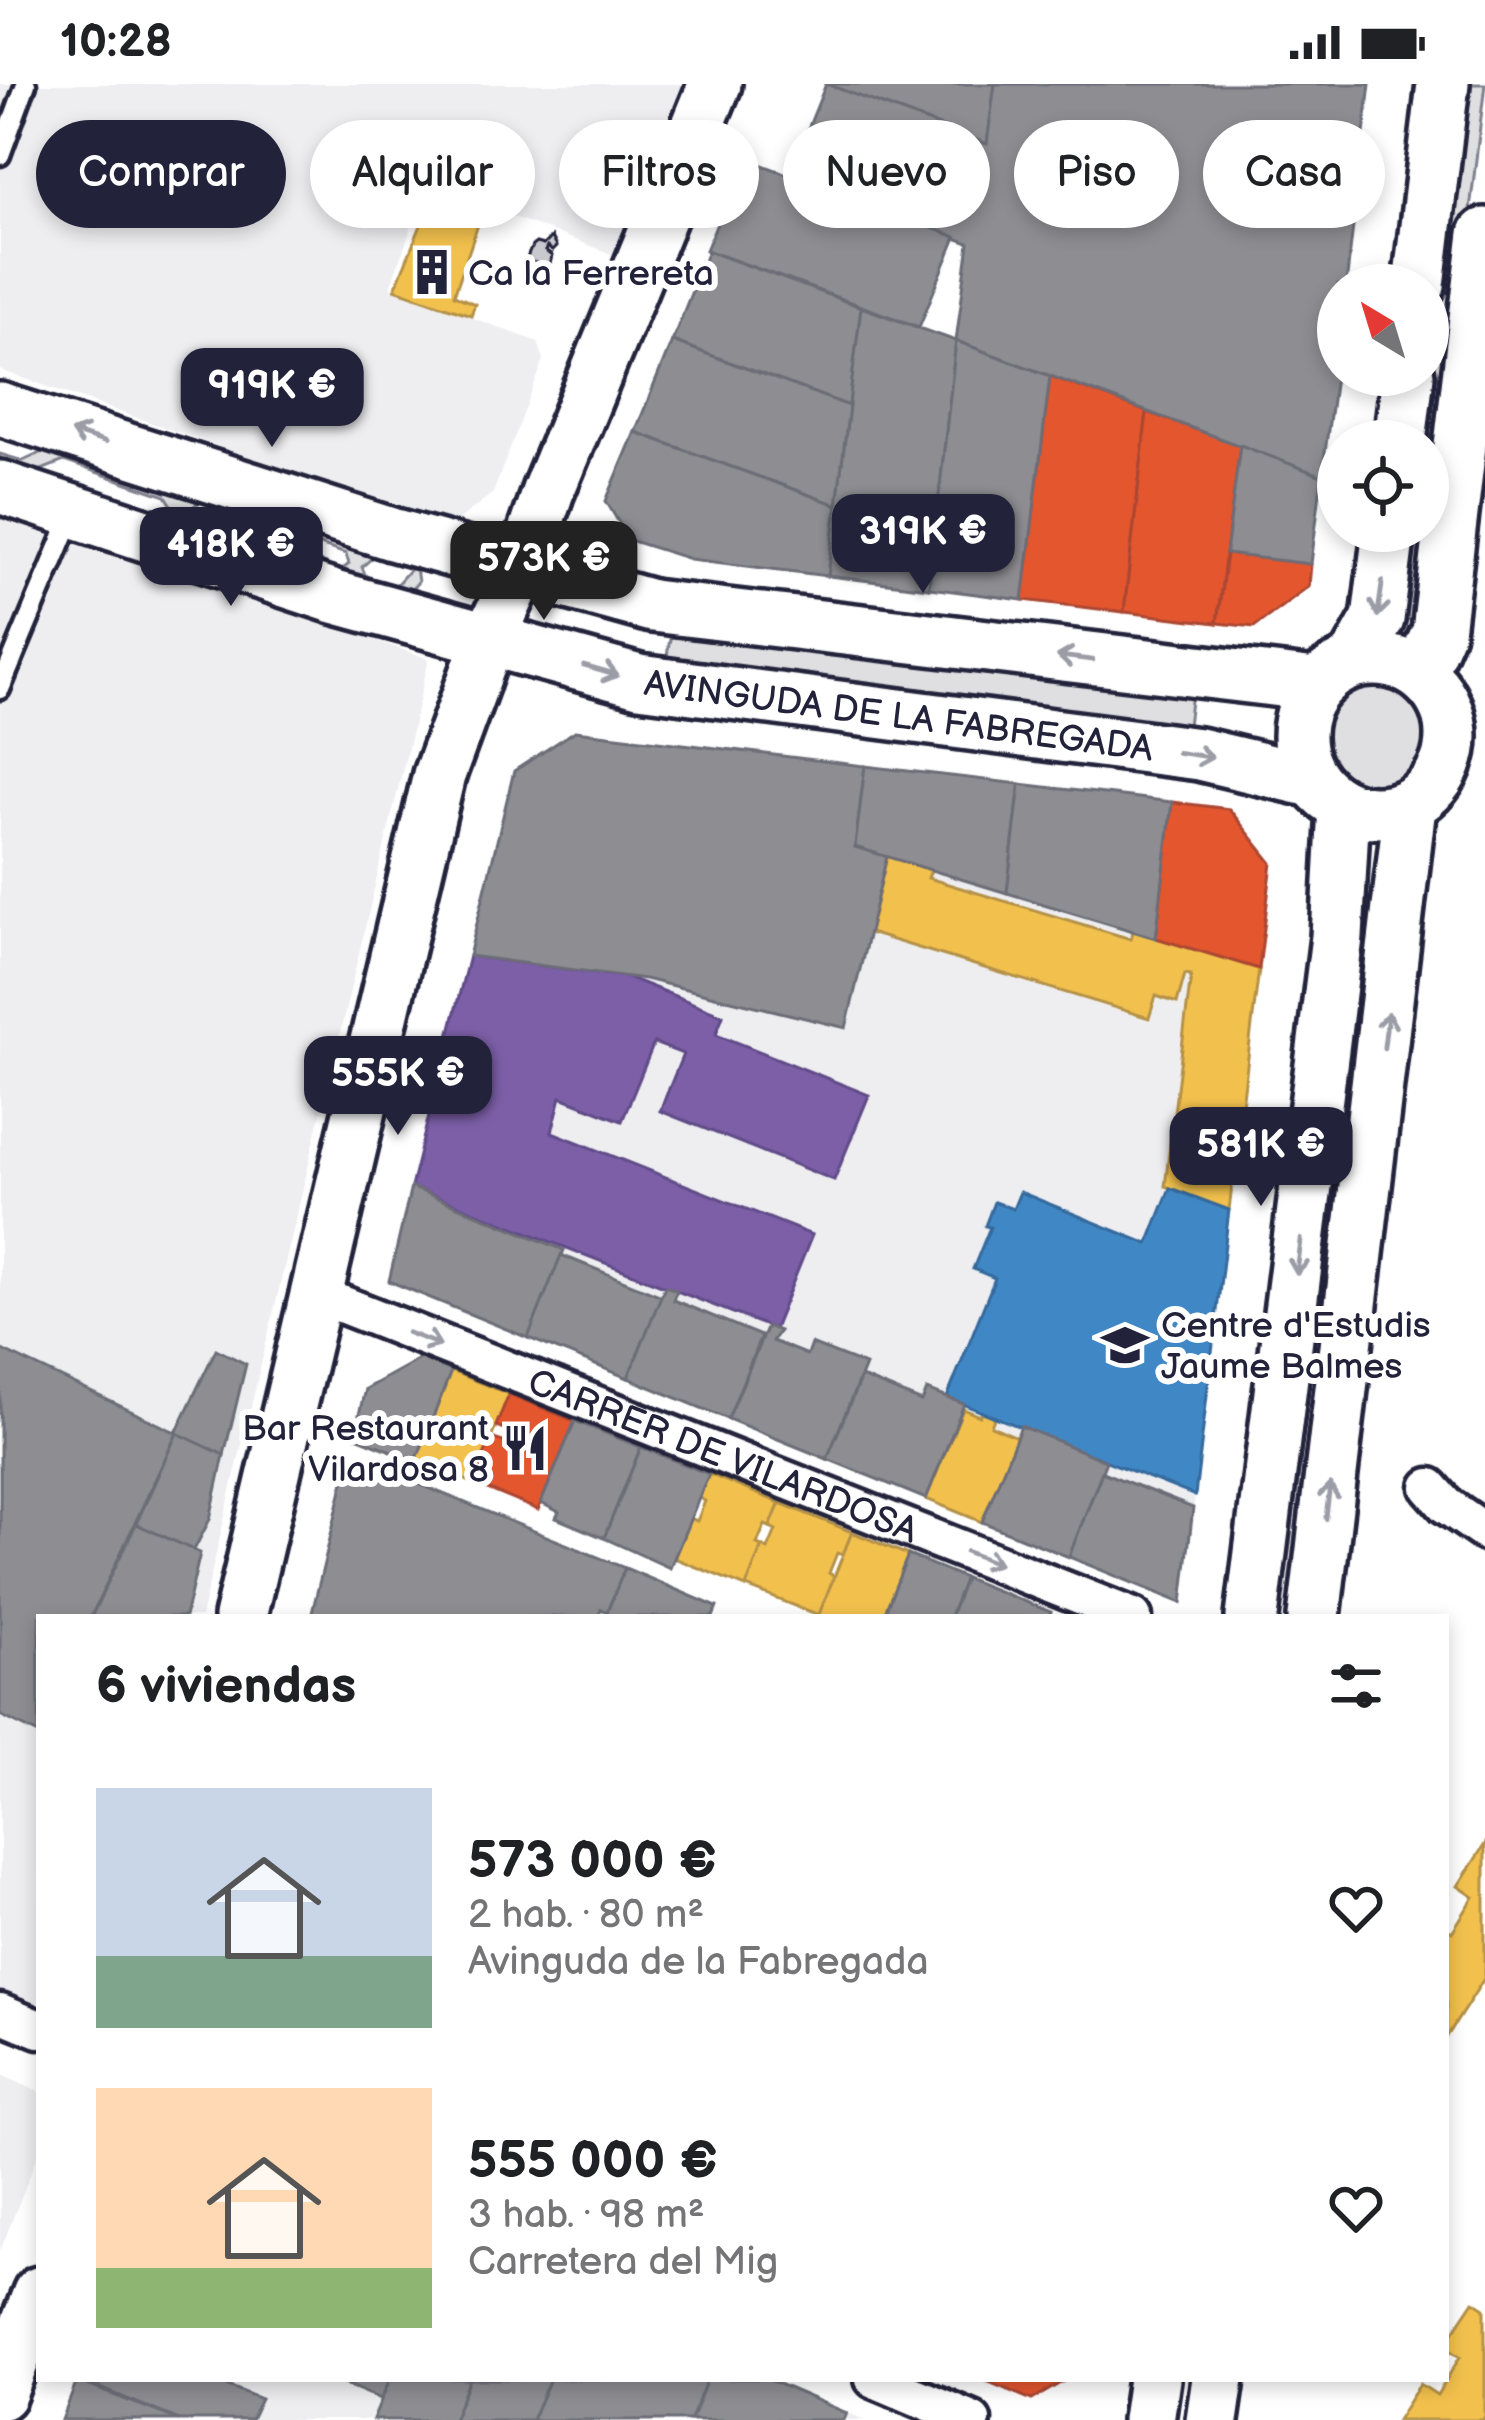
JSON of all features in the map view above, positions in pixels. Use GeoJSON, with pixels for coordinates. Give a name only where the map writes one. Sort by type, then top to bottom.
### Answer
{"type":"FeatureCollection","features":[{"type":"Feature","properties":{"kind":"street"},"geometry":{"type":"LineString","coordinates":[[241,1614],[440,775],[556,470],[715,84]]}},
{"type":"Feature","properties":{"kind":"street"},"geometry":{"type":"LineString","coordinates":[[1422,264],[1444,84]]}},
{"type":"Feature","properties":{"kind":"street"},"geometry":{"type":"LineString","coordinates":[[1420,674],[1438,632],[1485,234]]}},
{"type":"Feature","properties":{"kind":"street","name":"AVINGUDA DE LA FABREGADA"},"geometry":{"type":"LineString","coordinates":[[0,409],[392,534],[652,606],[1335,674]]}},
{"type":"Feature","properties":{"kind":"street","name":"AVINGUDA DE LA FABREGADA"},"geometry":{"type":"LineString","coordinates":[[0,487],[334,597],[639,681],[1199,754],[1328,794]]}},
{"type":"Feature","properties":{"kind":"street"},"geometry":{"type":"LineString","coordinates":[[1252,1614],[1337,938],[1328,794],[1299,746],[1300,716],[1378,619],[1386,552]]}},
{"type":"Feature","properties":{"kind":"street"},"geometry":{"type":"LineString","coordinates":[[1328,794],[1373,813],[1410,806],[1431,790],[1451,746],[1444,704],[1420,674],[1388,660],[1335,674]]}},
{"type":"Feature","properties":{"kind":"street"},"geometry":{"type":"LineString","coordinates":[[1314,1614],[1410,806]]}},
{"type":"Feature","properties":{"kind":"street","name":"CARRER DE VILARDOSA"},"geometry":{"type":"LineString","coordinates":[[316,1294],[1125,1614]]}},
{"type":"Feature","properties":{"kind":"street"},"geometry":{"type":"LineString","coordinates":[[1430,1487],[1446,1505],[1485,1532]]}},
{"type":"Feature","properties":{"kind":"street"},"geometry":{"type":"LineString","coordinates":[[0,2013],[36,2029]]}},
{"type":"Feature","properties":{"kind":"street"},"geometry":{"type":"LineString","coordinates":[[0,2394],[36,2301]]}},
{"type":"Feature","properties":{"kind":"street"},"geometry":{"type":"LineString","coordinates":[[881,2382],[972,2420]]}},
{"type":"Feature","properties":{"kind":"street"},"geometry":{"type":"LineString","coordinates":[[1148,2420],[1154,2382]]}},
{"type":"Feature","properties":{"kind":"street"},"geometry":{"type":"LineString","coordinates":[[1212,2420],[1218,2382]]}},
{"type":"Feature","properties":{"kind":"lane"},"geometry":{"type":"LineString","coordinates":[[0,155],[26,84]]}},
{"type":"Feature","properties":{"kind":"lane"},"geometry":{"type":"LineString","coordinates":[[0,689],[74,512]]}},
{"type":"Feature","properties":{"kind":"shaded area"},"geometry":{"type":"Polygon","coordinates":[[[0,84],[720,84],[705,120],[559,120],[559,228],[659,228],[643,266],[535,225],[535,120],[310,120],[310,228],[411,228],[390,287],[538,342],[544,360],[493,493],[458,520],[415,515],[0,370],[0,84]]]}},
{"type":"Feature","properties":{"kind":"shaded area"},"geometry":{"type":"Polygon","coordinates":[[[1462,84],[1485,84],[1449,386],[1449,264],[1440,264],[1462,84]]]}},
{"type":"Feature","properties":{"kind":"shaded area"},"geometry":{"type":"Polygon","coordinates":[[[1424,396],[1448,396],[1445,420],[1422,420],[1424,396]]]}},
{"type":"Feature","properties":{"kind":"shaded area"},"geometry":{"type":"Polygon","coordinates":[[[54,447],[204,499],[188,510],[200,524],[271,547],[293,531],[373,557],[362,567],[367,579],[394,587],[412,567],[418,582],[409,592],[336,575],[349,564],[346,554],[308,541],[282,558],[158,516],[173,507],[166,496],[64,461],[34,473],[0,462],[0,454],[23,461],[54,447]]]}},
{"type":"Feature","properties":{"kind":"shaded area"},"geometry":{"type":"Polygon","coordinates":[[[0,510],[429,659],[202,1614],[36,1614],[36,2007],[0,1992],[0,510]]]}},
{"type":"Feature","properties":{"kind":"shaded area"},"geometry":{"type":"Polygon","coordinates":[[[1406,552],[1429,552],[1421,621],[1398,619],[1406,552]]]}},
{"type":"Feature","properties":{"kind":"shaded area"},"geometry":{"type":"Polygon","coordinates":[[[672,628],[1192,692],[1188,726],[666,661],[672,628]]]}},
{"type":"Feature","properties":{"kind":"shaded area"},"geometry":{"type":"Polygon","coordinates":[[[1378,684],[1397,688],[1414,699],[1425,716],[1429,735],[1425,754],[1414,771],[1397,782],[1378,786],[1359,782],[1342,771],[1331,754],[1327,735],[1331,716],[1342,699],[1359,688],[1378,684]]]}},
{"type":"Feature","properties":{"kind":"shaded area"},"geometry":{"type":"Polygon","coordinates":[[[575,731],[1229,809],[1272,863],[1182,1603],[389,1281],[514,771],[575,731]]]}},
{"type":"Feature","properties":{"kind":"shaded area"},"geometry":{"type":"Polygon","coordinates":[[[1353,957],[1381,957],[1328,1363],[1308,1347],[1353,957]]]}},
{"type":"Feature","properties":{"kind":"shaded area"},"geometry":{"type":"Polygon","coordinates":[[[0,2074],[36,2090],[36,2160],[0,2251],[0,2074]]]}},
{"type":"Feature","properties":{"kind":"shaded area"},"geometry":{"type":"Polygon","coordinates":[[[77,2382],[774,2382],[865,2420],[62,2420],[77,2382]]]}},
{"type":"Feature","properties":{"kind":"building: Viviendas","name":"Ca la Ferrereta"},"geometry":{"type":"Polygon","coordinates":[[[420,228],[477,228],[454,295],[475,304],[471,315],[395,289],[420,228]]]}},
{"type":"Feature","properties":{"kind":"building: Viviendas"},"geometry":{"type":"Polygon","coordinates":[[[887,856],[931,870],[928,878],[1131,939],[1133,931],[1259,969],[1229,1210],[1165,1186],[1191,975],[1185,974],[1177,1003],[1156,996],[1149,1018],[869,933],[887,856]]]}},
{"type":"Feature","properties":{"kind":"building: Viviendas"},"geometry":{"type":"Polygon","coordinates":[[[451,1371],[509,1394],[473,1483],[416,1461],[451,1371]]]}},
{"type":"Feature","properties":{"kind":"building: Viviendas"},"geometry":{"type":"Polygon","coordinates":[[[963,1409],[995,1416],[991,1426],[1017,1437],[982,1522],[926,1499],[963,1409]]]}},
{"type":"Feature","properties":{"kind":"building: Viviendas"},"geometry":{"type":"Polygon","coordinates":[[[709,1474],[780,1503],[757,1544],[762,1546],[746,1587],[674,1558],[690,1518],[697,1521],[705,1501],[699,1498],[709,1474]]]}},
{"type":"Feature","properties":{"kind":"building: Viviendas"},"geometry":{"type":"Polygon","coordinates":[[[780,1503],[852,1532],[829,1573],[834,1576],[819,1614],[746,1587],[762,1546],[768,1549],[776,1530],[770,1527],[780,1503]]]}},
{"type":"Feature","properties":{"kind":"building: Viviendas"},"geometry":{"type":"Polygon","coordinates":[[[852,1532],[908,1555],[884,1614],[819,1614],[852,1532]]]}},
{"type":"Feature","properties":{"kind":"building: Viviendas"},"geometry":{"type":"Polygon","coordinates":[[[1485,1844],[1485,1977],[1449,2033],[1449,1930],[1474,1897],[1458,1886],[1485,1844]]]}},
{"type":"Feature","properties":{"kind":"building: Viviendas"},"geometry":{"type":"Polygon","coordinates":[[[1474,2301],[1485,2308],[1483,2420],[1397,2420],[1420,2384],[1437,2395],[1449,2382],[1460,2357],[1449,2350],[1449,2338],[1474,2301]]]}},
{"type":"Feature","properties":{"kind":"building: Comercios"},"geometry":{"type":"Polygon","coordinates":[[[1050,376],[1147,412],[1124,612],[1023,600],[1050,376]]]}},
{"type":"Feature","properties":{"kind":"building: Comercios"},"geometry":{"type":"Polygon","coordinates":[[[1147,412],[1240,445],[1217,623],[1124,612],[1147,412]]]}},
{"type":"Feature","properties":{"kind":"building: Comercios"},"geometry":{"type":"Polygon","coordinates":[[[1226,554],[1311,564],[1309,586],[1254,627],[1217,623],[1226,554]]]}},
{"type":"Feature","properties":{"kind":"building: Comercios"},"geometry":{"type":"Polygon","coordinates":[[[1172,802],[1229,809],[1272,863],[1259,969],[1156,938],[1172,802]]]}},
{"type":"Feature","properties":{"kind":"building: Comercios","name":"Bar Restaurant Vilardosa 8"},"geometry":{"type":"Polygon","coordinates":[[[509,1394],[575,1421],[538,1510],[473,1483],[491,1438],[506,1443],[511,1432],[496,1426],[509,1394]]]}},
{"type":"Feature","properties":{"kind":"building: Comercios"},"geometry":{"type":"Polygon","coordinates":[[[989,2382],[1062,2382],[1032,2400],[989,2382]]]}},
{"type":"Feature","properties":{"kind":"building: Oficinas"},"geometry":{"type":"Polygon","coordinates":[[[469,956],[627,977],[723,1015],[716,1034],[869,1095],[834,1180],[660,1111],[683,1054],[654,1043],[622,1121],[561,1097],[552,1132],[812,1235],[774,1329],[411,1187],[469,956]]]}},
{"type":"Feature","properties":{"kind":"building: Escuelas","name":"Centre d'Estudis Jaume Balmes"},"geometry":{"type":"Polygon","coordinates":[[[1170,1188],[1229,1210],[1195,1496],[947,1398],[995,1278],[973,1269],[990,1227],[985,1226],[994,1202],[1013,1209],[1020,1192],[1148,1244],[1170,1188]]]}},
{"type":"Feature","properties":{"kind":"building: Industria"},"geometry":{"type":"Polygon","coordinates":[[[826,84],[995,84],[990,122],[923,120],[826,84]]]}},
{"type":"Feature","properties":{"kind":"building: Industria"},"geometry":{"type":"Polygon","coordinates":[[[826,84],[923,120],[812,120],[826,84]]]}},
{"type":"Feature","properties":{"kind":"building: Industria"},"geometry":{"type":"Polygon","coordinates":[[[995,84],[1370,84],[1366,120],[1203,120],[1203,228],[1353,228],[1349,264],[1317,264],[1317,396],[1332,396],[1329,420],[1317,420],[1317,474],[956,341],[969,243],[929,228],[990,228],[990,122],[995,84]]]}},
{"type":"Feature","properties":{"kind":"building: Industria"},"geometry":{"type":"Polygon","coordinates":[[[759,164],[783,173],[783,228],[932,228],[956,237],[919,327],[706,250],[715,228],[759,228],[759,164]]]}},
{"type":"Feature","properties":{"kind":"building: Industria"},"geometry":{"type":"Polygon","coordinates":[[[708,251],[861,307],[849,406],[672,341],[708,251]]]}},
{"type":"Feature","properties":{"kind":"building: Industria"},"geometry":{"type":"Polygon","coordinates":[[[861,307],[956,341],[929,588],[828,576],[861,307]]]}},
{"type":"Feature","properties":{"kind":"building: Industria"},"geometry":{"type":"Polygon","coordinates":[[[672,341],[849,406],[837,505],[635,432],[672,341]]]}},
{"type":"Feature","properties":{"kind":"building: Industria"},"geometry":{"type":"Polygon","coordinates":[[[956,341],[1050,376],[1023,600],[929,588],[956,341]]]}},
{"type":"Feature","properties":{"kind":"building: Industria"},"geometry":{"type":"Polygon","coordinates":[[[635,432],[837,505],[828,576],[690,559],[629,540],[606,501],[635,432]]]}},
{"type":"Feature","properties":{"kind":"building: Industria"},"geometry":{"type":"Polygon","coordinates":[[[1240,445],[1317,474],[1311,564],[1226,554],[1240,445]]]}},
{"type":"Feature","properties":{"kind":"building: Industria"},"geometry":{"type":"Polygon","coordinates":[[[575,731],[865,766],[855,847],[887,856],[846,1028],[645,979],[469,956],[514,771],[575,731]]]}},
{"type":"Feature","properties":{"kind":"building: Industria"},"geometry":{"type":"Polygon","coordinates":[[[865,766],[1020,784],[1007,893],[855,847],[865,766]]]}},
{"type":"Feature","properties":{"kind":"building: Industria"},"geometry":{"type":"Polygon","coordinates":[[[1020,784],[1172,802],[1156,938],[1007,893],[1020,784]]]}},
{"type":"Feature","properties":{"kind":"building: Industria"},"geometry":{"type":"Polygon","coordinates":[[[411,1187],[564,1250],[528,1338],[389,1281],[411,1187]]]}},
{"type":"Feature","properties":{"kind":"building: Industria"},"geometry":{"type":"Polygon","coordinates":[[[561,1255],[662,1296],[628,1378],[528,1338],[561,1255]]]}},
{"type":"Feature","properties":{"kind":"building: Industria"},"geometry":{"type":"Polygon","coordinates":[[[665,1286],[677,1290],[673,1300],[761,1336],[728,1419],[628,1378],[665,1286]]]}},
{"type":"Feature","properties":{"kind":"building: Industria"},"geometry":{"type":"Polygon","coordinates":[[[767,1326],[779,1331],[772,1341],[807,1355],[811,1344],[865,1365],[827,1459],[728,1419],[767,1326]]]}},
{"type":"Feature","properties":{"kind":"building: Industria"},"geometry":{"type":"Polygon","coordinates":[[[0,1349],[177,1433],[92,1614],[36,1614],[36,1733],[0,1715],[0,1349]]]}},
{"type":"Feature","properties":{"kind":"building: Industria"},"geometry":{"type":"Polygon","coordinates":[[[216,1349],[246,1364],[224,1455],[176,1433],[216,1349]]]}},
{"type":"Feature","properties":{"kind":"building: Industria"},"geometry":{"type":"Polygon","coordinates":[[[421,1358],[451,1371],[416,1461],[354,1436],[365,1389],[421,1358]]]}},
{"type":"Feature","properties":{"kind":"building: Industria"},"geometry":{"type":"Polygon","coordinates":[[[861,1377],[922,1402],[927,1390],[964,1404],[926,1499],[827,1459],[861,1377]]]}},
{"type":"Feature","properties":{"kind":"building: Industria"},"geometry":{"type":"Polygon","coordinates":[[[575,1421],[641,1447],[604,1538],[556,1518],[559,1512],[541,1503],[575,1421]]]}},
{"type":"Feature","properties":{"kind":"building: Industria"},"geometry":{"type":"Polygon","coordinates":[[[1021,1426],[1106,1461],[1069,1557],[982,1522],[1021,1426]]]}},
{"type":"Feature","properties":{"kind":"building: Industria"},"geometry":{"type":"Polygon","coordinates":[[[177,1433],[224,1455],[210,1519],[194,1550],[136,1524],[177,1433]]]}},
{"type":"Feature","properties":{"kind":"building: Industria"},"geometry":{"type":"Polygon","coordinates":[[[641,1447],[709,1474],[670,1568],[604,1538],[641,1447]]]}},
{"type":"Feature","properties":{"kind":"building: Industria"},"geometry":{"type":"Polygon","coordinates":[[[350,1456],[625,1568],[607,1612],[601,1609],[599,1614],[312,1614],[350,1456]]]}},
{"type":"Feature","properties":{"kind":"building: Industria"},"geometry":{"type":"Polygon","coordinates":[[[1102,1472],[1193,1508],[1182,1603],[1069,1557],[1102,1472]]]}},
{"type":"Feature","properties":{"kind":"building: Industria"},"geometry":{"type":"Polygon","coordinates":[[[136,1524],[200,1553],[186,1614],[92,1614],[136,1524]]]}},
{"type":"Feature","properties":{"kind":"building: Industria"},"geometry":{"type":"Polygon","coordinates":[[[908,1555],[965,1578],[951,1614],[884,1614],[908,1555]]]}},
{"type":"Feature","properties":{"kind":"building: Industria"},"geometry":{"type":"Polygon","coordinates":[[[625,1568],[717,1607],[714,1614],[606,1614],[625,1568]]]}},
{"type":"Feature","properties":{"kind":"building: Industria"},"geometry":{"type":"Polygon","coordinates":[[[965,1578],[1051,1612],[1050,1614],[951,1614],[965,1578]]]}},
{"type":"Feature","properties":{"kind":"building: Industria"},"geometry":{"type":"Polygon","coordinates":[[[80,2382],[179,2420],[62,2420],[80,2382]]]}},
{"type":"Feature","properties":{"kind":"building: Industria"},"geometry":{"type":"Polygon","coordinates":[[[85,2382],[218,2382],[261,2399],[251,2420],[179,2420],[85,2382]]]}},
{"type":"Feature","properties":{"kind":"building: Industria"},"geometry":{"type":"Polygon","coordinates":[[[340,2382],[389,2382],[381,2399],[340,2382]]]}},
{"type":"Feature","properties":{"kind":"building: Industria"},"geometry":{"type":"Polygon","coordinates":[[[389,2382],[469,2382],[453,2420],[373,2420],[389,2382]]]}},
{"type":"Feature","properties":{"kind":"building: Industria"},"geometry":{"type":"Polygon","coordinates":[[[469,2382],[549,2382],[532,2420],[453,2420],[469,2382]]]}},
{"type":"Feature","properties":{"kind":"building: Industria"},"geometry":{"type":"Polygon","coordinates":[[[549,2382],[706,2382],[691,2420],[532,2420],[549,2382]]]}},
{"type":"Feature","properties":{"kind":"building: Industria"},"geometry":{"type":"Polygon","coordinates":[[[706,2382],[774,2382],[847,2413],[844,2420],[691,2420],[706,2382]]]}},
{"type":"Feature","properties":{"kind":"building: Otros"},"geometry":{"type":"Polygon","coordinates":[[[551,237],[556,247],[545,251],[552,256],[549,268],[526,260],[532,246],[543,245],[551,237]]]}},
{"type":"Feature","properties":{"kind":"place","name":"Ca la Ferrereta"},"geometry":{"type":"Point","coordinates":[432,272]}},
{"type":"Feature","properties":{"kind":"place","name":"Centre d'Estudis Jaume Balmes"},"geometry":{"type":"Point","coordinates":[1125,1345]}},
{"type":"Feature","properties":{"kind":"place","name":"Bar Restaurant Vilardosa 8"},"geometry":{"type":"Point","coordinates":[525,1448]}}]}
